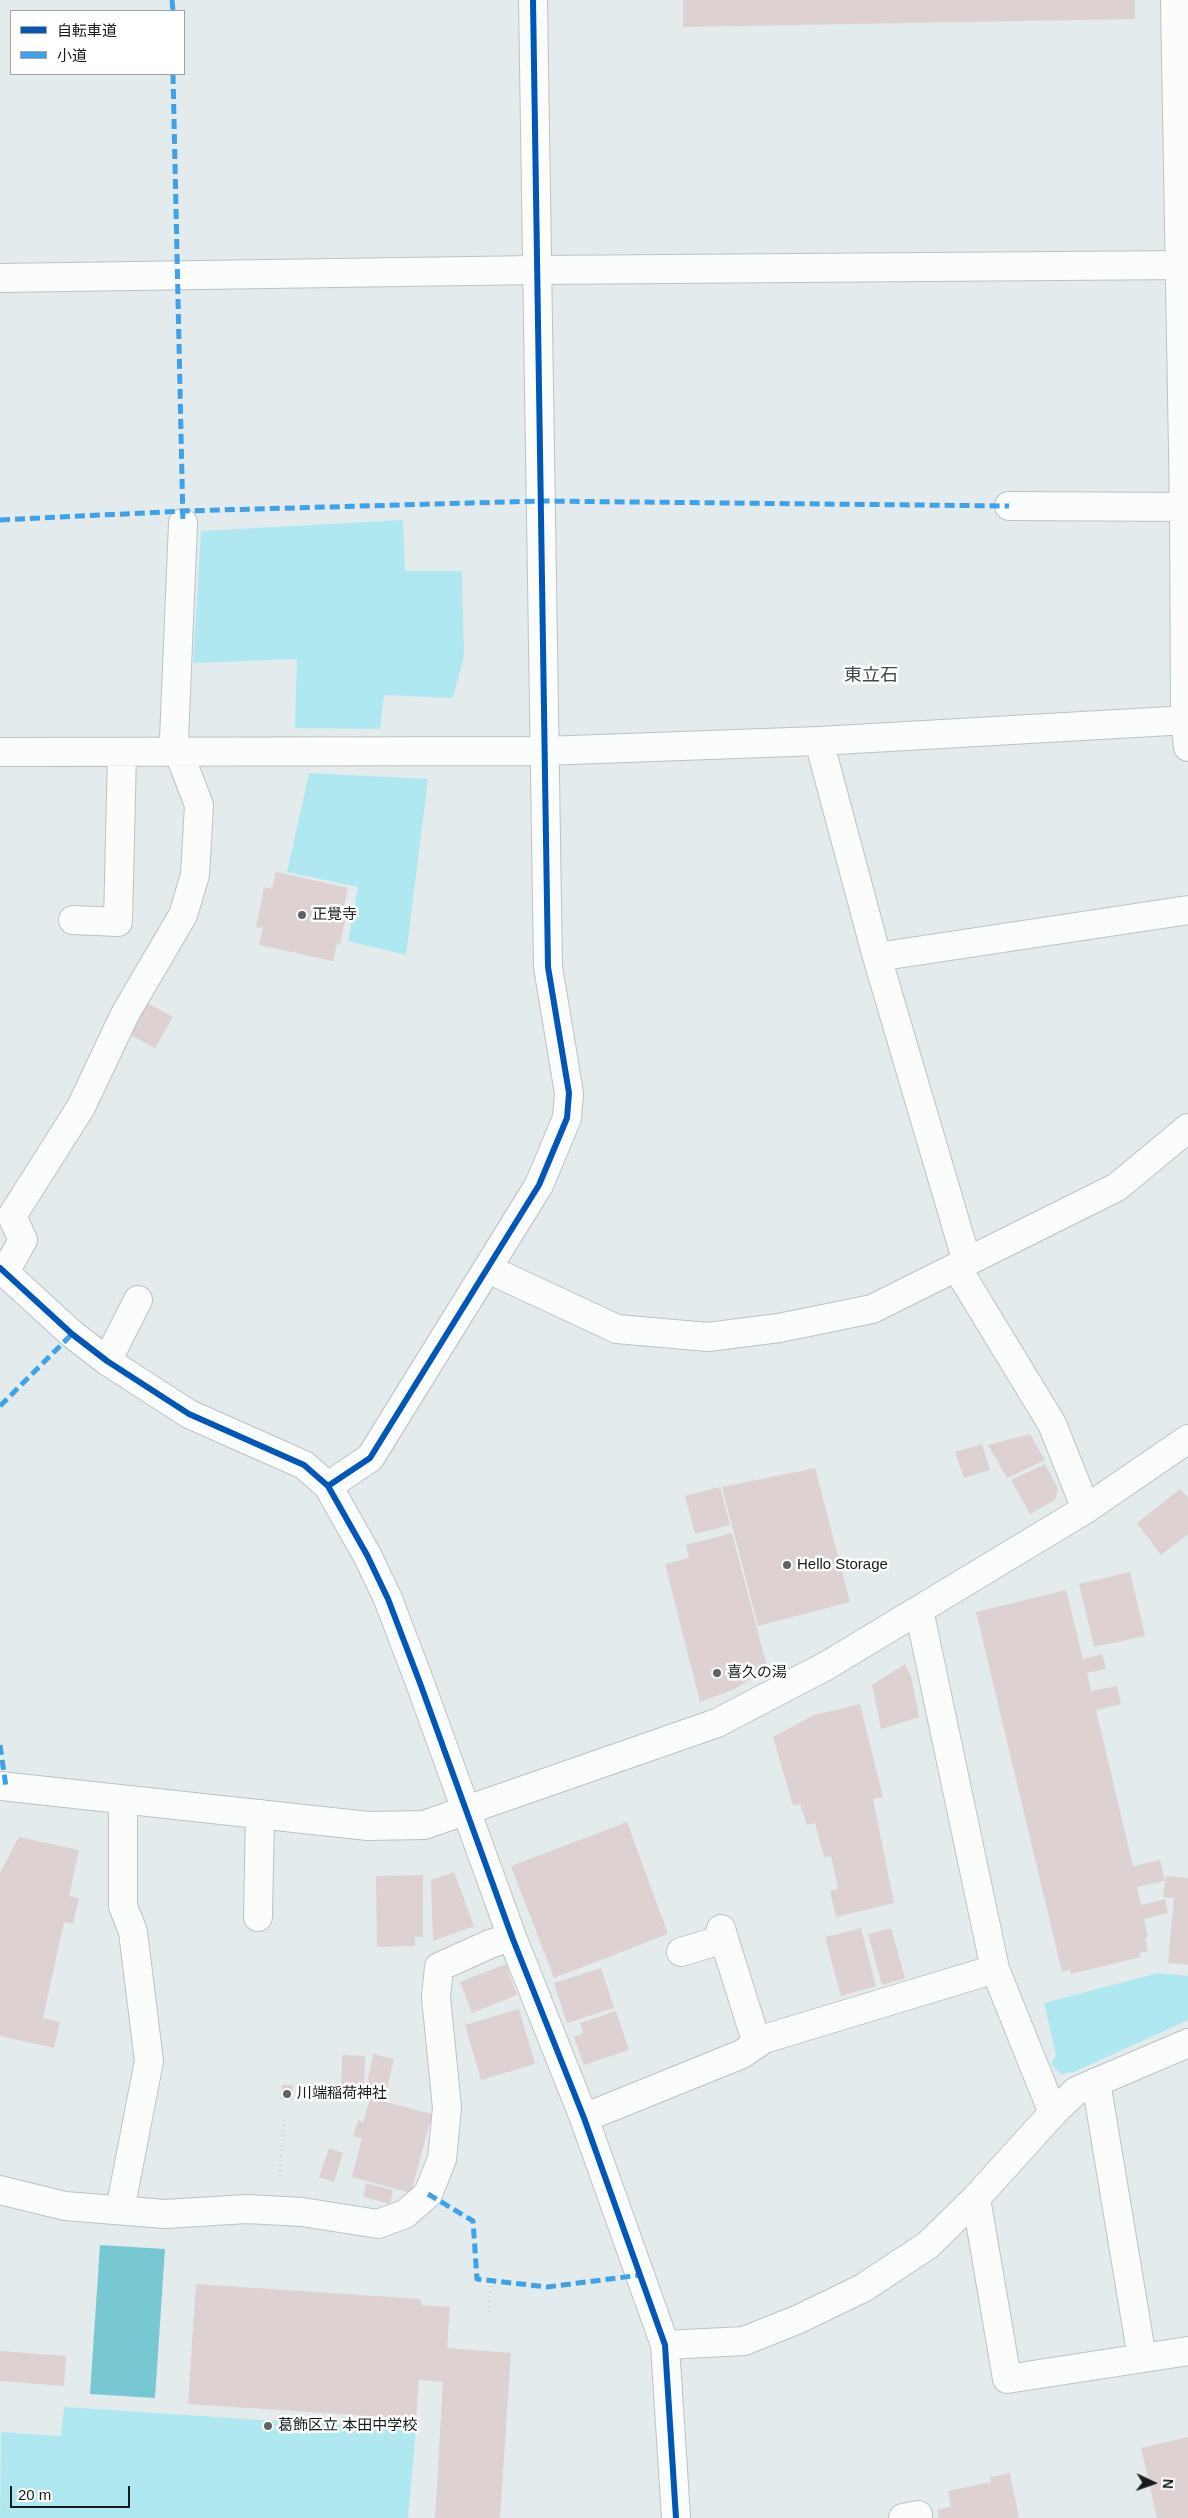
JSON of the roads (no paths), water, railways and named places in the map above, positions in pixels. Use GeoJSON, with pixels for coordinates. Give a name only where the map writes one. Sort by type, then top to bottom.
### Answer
{"type":"FeatureCollection","features":[{"type":"Feature","properties":{"kind":"street"},"geometry":{"type":"LineString","coordinates":[[328,1486],[370,1458],[496,1272],[539,1185],[567,1118],[568,1094],[548,967],[533,0]]}},
{"type":"Feature","properties":{"kind":"street"},"geometry":{"type":"LineString","coordinates":[[1175,0],[1184,265],[1184,507],[1186,720],[1188,747]]}},
{"type":"Feature","properties":{"kind":"street"},"geometry":{"type":"LineString","coordinates":[[0,278],[537,270],[1184,265]]}},
{"type":"Feature","properties":{"kind":"street"},"geometry":{"type":"LineString","coordinates":[[1009,506],[1184,507]]}},
{"type":"Feature","properties":{"kind":"street"},"geometry":{"type":"LineString","coordinates":[[183,522],[174,740],[177,753],[199,805],[195,875],[183,915],[125,1014],[81,1107],[12,1216],[23,1240],[3,1270],[72,1334],[107,1361],[188,1414],[304,1465],[328,1486],[367,1555],[388,1599],[512,1937],[584,2118],[666,2345],[676,2518]]}},
{"type":"Feature","properties":{"kind":"street"},"geometry":{"type":"LineString","coordinates":[[0,752],[544,751],[819,741],[1186,720]]}},
{"type":"Feature","properties":{"kind":"street"},"geometry":{"type":"LineString","coordinates":[[819,741],[962,1265],[1052,1424],[1086,1509]]}},
{"type":"Feature","properties":{"kind":"street"},"geometry":{"type":"LineString","coordinates":[[73,920],[118,922],[122,753]]}},
{"type":"Feature","properties":{"kind":"street"},"geometry":{"type":"LineString","coordinates":[[877,957],[1188,910]]}},
{"type":"Feature","properties":{"kind":"street"},"geometry":{"type":"LineString","coordinates":[[496,1272],[617,1329],[708,1337],[779,1328],[872,1310],[1117,1187],[1188,1128]]}},
{"type":"Feature","properties":{"kind":"street"},"geometry":{"type":"LineString","coordinates":[[107,1361],[138,1300]]}},
{"type":"Feature","properties":{"kind":"street"},"geometry":{"type":"LineString","coordinates":[[0,1786],[260,1814],[394,1826],[424,1825],[718,1723],[826,1666],[919,1610],[1086,1509],[1188,1439]]}},
{"type":"Feature","properties":{"kind":"street"},"geometry":{"type":"LineString","coordinates":[[919,1610],[996,1969],[1053,2113]]}},
{"type":"Feature","properties":{"kind":"street"},"geometry":{"type":"LineString","coordinates":[[120,2210],[149,2061],[133,1932],[123,1906],[123,1800]]}},
{"type":"Feature","properties":{"kind":"street"},"geometry":{"type":"LineString","coordinates":[[258,1917],[260,1814]]}},
{"type":"Feature","properties":{"kind":"street"},"geometry":{"type":"LineString","coordinates":[[681,1952],[723,1934],[757,2044]]}},
{"type":"Feature","properties":{"kind":"street"},"geometry":{"type":"LineString","coordinates":[[0,2190],[66,2206],[165,2214],[247,2209],[277,2210],[378,2224],[405,2214],[428,2194],[442,2159],[447,2108],[436,1997],[439,1967],[490,1944],[512,1937]]}},
{"type":"Feature","properties":{"kind":"street"},"geometry":{"type":"LineString","coordinates":[[584,2118],[742,2054],[764,2039],[996,1969]]}},
{"type":"Feature","properties":{"kind":"street"},"geometry":{"type":"LineString","coordinates":[[666,2345],[744,2341],[799,2319],[863,2288],[928,2246],[976,2198],[1053,2113],[1076,2091],[1188,2043]]}},
{"type":"Feature","properties":{"kind":"street"},"geometry":{"type":"LineString","coordinates":[[1096,2082],[1142,2358]]}},
{"type":"Feature","properties":{"kind":"street"},"geometry":{"type":"LineString","coordinates":[[976,2198],[1007,2379],[1188,2351]]}},
{"type":"Feature","properties":{"kind":"place","name":"正覺寺"},"geometry":{"type":"Point","coordinates":[302,915]}},
{"type":"Feature","properties":{"kind":"place","name":"Hello Storage"},"geometry":{"type":"Point","coordinates":[787,1565]}},
{"type":"Feature","properties":{"kind":"place","name":"喜久の湯"},"geometry":{"type":"Point","coordinates":[717,1673]}},
{"type":"Feature","properties":{"kind":"place","name":"川端稲荷神社"},"geometry":{"type":"Point","coordinates":[287,2094]}},
{"type":"Feature","properties":{"kind":"place","name":"葛飾区立 本田中学校"},"geometry":{"type":"Point","coordinates":[268,2426]}},
{"type":"Feature","properties":{"kind":"district","name":"東立石"},"geometry":{"type":"Point","coordinates":[871,676]}}]}
